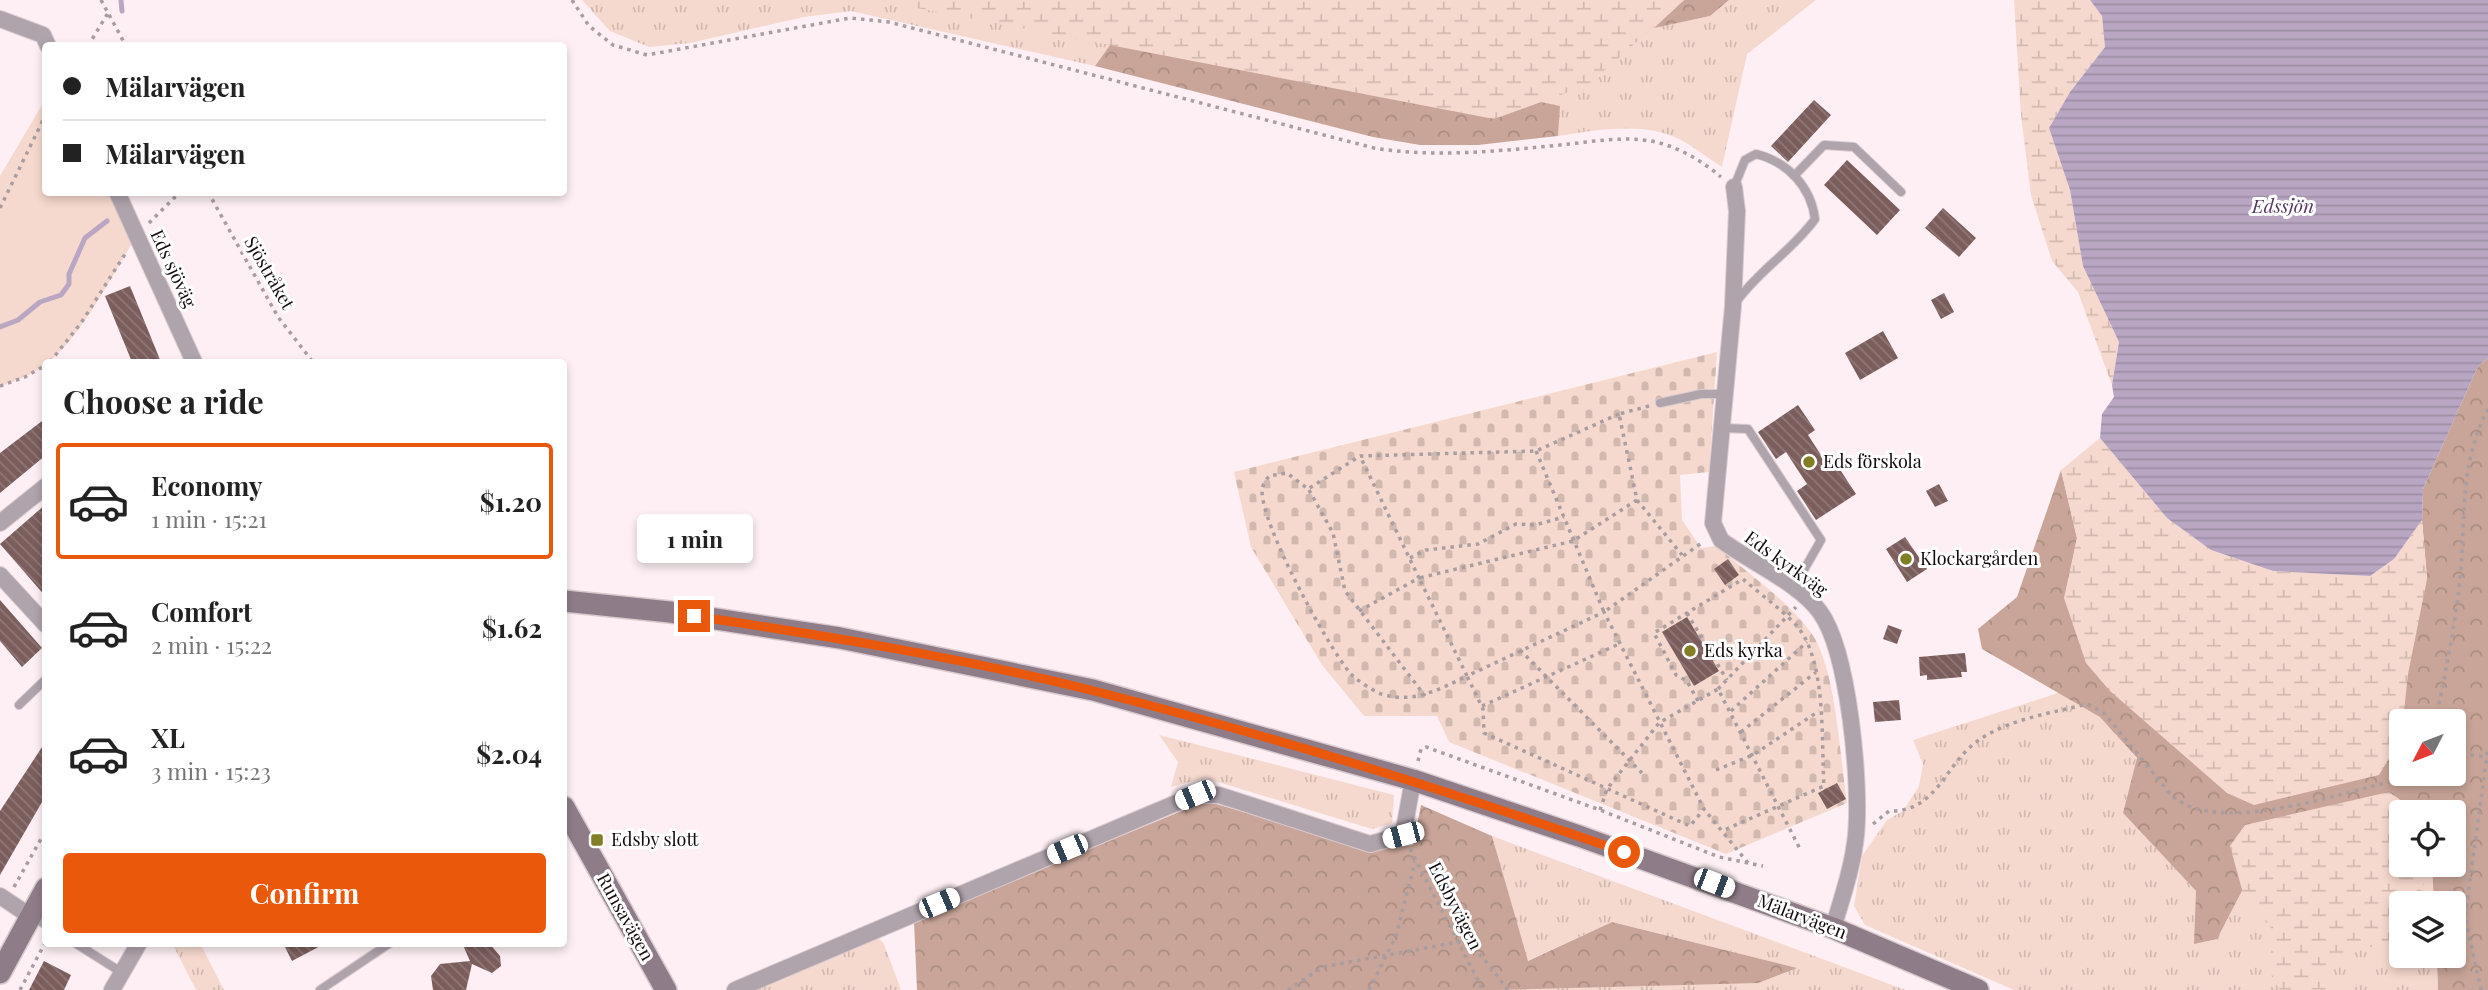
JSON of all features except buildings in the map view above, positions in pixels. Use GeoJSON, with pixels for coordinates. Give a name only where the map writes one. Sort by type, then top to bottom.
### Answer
{"type":"FeatureCollection","features":[{"type":"Feature","properties":{"kind":"main road","name":"Mälarvägen"},"geometry":{"type":"LineString","coordinates":[[567,601],[670,612],[840,638],[1093,690],[1413,780],[1714,883],[1833,928],[1978,990]]}},
{"type":"Feature","properties":{"kind":"main road","name":"Runsavägen"},"geometry":{"type":"LineString","coordinates":[[567,812],[666,990]]}},
{"type":"Feature","properties":{"kind":"main road"},"geometry":{"type":"LineString","coordinates":[[0,973],[38,920]]}},
{"type":"Feature","properties":{"kind":"street"},"geometry":{"type":"LineString","coordinates":[[0,19],[43,35],[46,42]]}},
{"type":"Feature","properties":{"kind":"street","name":"Eds kyrkväg"},"geometry":{"type":"LineString","coordinates":[[1734,187],[1737,211],[1733,306],[1713,523],[1717,534],[1739,554],[1793,589],[1818,609],[1830,628],[1840,660],[1858,808],[1855,838],[1833,928]]}},
{"type":"Feature","properties":{"kind":"street","name":"Eds sjöväg"},"geometry":{"type":"LineString","coordinates":[[119,196],[193,359]]}},
{"type":"Feature","properties":{"kind":"street"},"geometry":{"type":"LineString","coordinates":[[0,523],[42,489]]}},
{"type":"Feature","properties":{"kind":"street"},"geometry":{"type":"LineString","coordinates":[[0,575],[42,621]]}},
{"type":"Feature","properties":{"kind":"street"},"geometry":{"type":"LineString","coordinates":[[735,990],[1195,795],[1219,796],[1370,844],[1403,835],[1413,780]]}},
{"type":"Feature","properties":{"kind":"street"},"geometry":{"type":"LineString","coordinates":[[4,898],[38,920]]}},
{"type":"Feature","properties":{"kind":"street"},"geometry":{"type":"LineString","coordinates":[[112,990],[137,947]]}},
{"type":"Feature","properties":{"kind":"lane"},"geometry":{"type":"LineString","coordinates":[[1794,176],[1824,145],[1854,146],[1901,192]]}},
{"type":"Feature","properties":{"kind":"lane"},"geometry":{"type":"LineString","coordinates":[[1733,306],[1748,285],[1806,231],[1815,219],[1812,198],[1794,176],[1773,158],[1756,153],[1745,160],[1734,187]]}},
{"type":"Feature","properties":{"kind":"lane"},"geometry":{"type":"LineString","coordinates":[[1660,403],[1701,394],[1725,394]]}},
{"type":"Feature","properties":{"kind":"lane"},"geometry":{"type":"LineString","coordinates":[[1723,428],[1748,429],[1821,540],[1793,589]]}},
{"type":"Feature","properties":{"kind":"lane"},"geometry":{"type":"LineString","coordinates":[[19,705],[42,684]]}},
{"type":"Feature","properties":{"kind":"lane"},"geometry":{"type":"LineString","coordinates":[[81,947],[121,972]]}},
{"type":"Feature","properties":{"kind":"lane"},"geometry":{"type":"LineString","coordinates":[[320,990],[384,947]]}},
{"type":"Feature","properties":{"kind":"path"},"geometry":{"type":"LineString","coordinates":[[100,0],[124,42]]}},
{"type":"Feature","properties":{"kind":"path"},"geometry":{"type":"LineString","coordinates":[[572,0],[589,26],[613,45],[647,55],[850,18],[889,22],[1374,148],[1414,155],[1474,153],[1625,138],[1652,141],[1681,150],[1734,187]]}},
{"type":"Feature","properties":{"kind":"path"},"geometry":{"type":"LineString","coordinates":[[90,42],[108,13]]}},
{"type":"Feature","properties":{"kind":"path"},"geometry":{"type":"LineString","coordinates":[[0,208],[42,122]]}},
{"type":"Feature","properties":{"kind":"path"},"geometry":{"type":"LineString","coordinates":[[51,359],[81,323],[136,237],[176,196]]}},
{"type":"Feature","properties":{"kind":"path","name":"Sjöstråket"},"geometry":{"type":"LineString","coordinates":[[210,196],[278,317],[311,359]]}},
{"type":"Feature","properties":{"kind":"path"},"geometry":{"type":"LineString","coordinates":[[0,386],[25,377],[42,367]]}},
{"type":"Feature","properties":{"kind":"path"},"geometry":{"type":"LineString","coordinates":[[1308,489],[1360,456],[1536,451],[1619,414],[1660,403]]}},
{"type":"Feature","properties":{"kind":"path"},"geometry":{"type":"LineString","coordinates":[[2438,709],[2459,588],[2466,471],[2477,429],[2488,409]]}},
{"type":"Feature","properties":{"kind":"path"},"geometry":{"type":"LineString","coordinates":[[1619,414],[1637,500],[1682,555]]}},
{"type":"Feature","properties":{"kind":"path"},"geometry":{"type":"LineString","coordinates":[[1536,451],[1604,611],[1659,723],[1704,809],[1748,863]]}},
{"type":"Feature","properties":{"kind":"path"},"geometry":{"type":"LineString","coordinates":[[1360,456],[1482,706],[1484,733],[1690,826],[1704,809]]}},
{"type":"Feature","properties":{"kind":"path"},"geometry":{"type":"LineString","coordinates":[[1425,696],[1345,591],[1333,533],[1308,489],[1287,473],[1269,476],[1262,489],[1268,519],[1289,571],[1351,674],[1378,693],[1401,698],[1425,696],[1604,611],[1682,555],[1717,534]]}},
{"type":"Feature","properties":{"kind":"path"},"geometry":{"type":"LineString","coordinates":[[1359,611],[1419,578],[1573,541],[1637,500]]}},
{"type":"Feature","properties":{"kind":"path"},"geometry":{"type":"LineString","coordinates":[[1410,558],[1426,550],[1478,544],[1516,524],[1535,525],[1564,517]]}},
{"type":"Feature","properties":{"kind":"path"},"geometry":{"type":"LineString","coordinates":[[1698,701],[1687,681],[1676,675],[1654,633],[1743,579],[1787,617],[1807,642],[1816,671],[1824,786],[1722,831]]}},
{"type":"Feature","properties":{"kind":"path"},"geometry":{"type":"LineString","coordinates":[[1688,613],[1727,680]]}},
{"type":"Feature","properties":{"kind":"path"},"geometry":{"type":"LineString","coordinates":[[1600,810],[1607,789],[1659,723],[1718,689],[1787,617]]}},
{"type":"Feature","properties":{"kind":"path"},"geometry":{"type":"LineString","coordinates":[[1730,712],[1807,642]]}},
{"type":"Feature","properties":{"kind":"path"},"geometry":{"type":"LineString","coordinates":[[1482,706],[1619,644]]}},
{"type":"Feature","properties":{"kind":"path"},"geometry":{"type":"LineString","coordinates":[[1520,650],[1642,773]]}},
{"type":"Feature","properties":{"kind":"path"},"geometry":{"type":"LineString","coordinates":[[1741,732],[1816,671]]}},
{"type":"Feature","properties":{"kind":"path"},"geometry":{"type":"LineString","coordinates":[[1718,689],[1800,849]]}},
{"type":"Feature","properties":{"kind":"path"},"geometry":{"type":"LineString","coordinates":[[1855,838],[1889,811],[1908,812],[1921,805],[1976,742],[1997,730],[2087,704],[2104,712],[2173,797],[2186,807],[2254,814],[2389,782]]}},
{"type":"Feature","properties":{"kind":"path"},"geometry":{"type":"LineString","coordinates":[[1716,770],[1753,754],[1819,711]]}},
{"type":"Feature","properties":{"kind":"path"},"geometry":{"type":"LineString","coordinates":[[1413,780],[1421,749],[1426,747],[1600,810],[1718,857],[1763,866]]}},
{"type":"Feature","properties":{"kind":"path"},"geometry":{"type":"LineString","coordinates":[[2481,990],[2465,917],[2488,748]]}},
{"type":"Feature","properties":{"kind":"path"},"geometry":{"type":"LineString","coordinates":[[2466,756],[2487,757]]}},
{"type":"Feature","properties":{"kind":"path","name":"Edsbyvägen"},"geometry":{"type":"LineString","coordinates":[[1403,835],[1483,990]]}},
{"type":"Feature","properties":{"kind":"path"},"geometry":{"type":"LineString","coordinates":[[4,898],[42,836]]}},
{"type":"Feature","properties":{"kind":"path"},"geometry":{"type":"LineString","coordinates":[[1369,990],[1396,936],[1416,860]]}},
{"type":"Feature","properties":{"kind":"path"},"geometry":{"type":"LineString","coordinates":[[1288,990],[1323,967],[1384,958],[1458,942],[1474,950],[1508,990]]}},
{"type":"Feature","properties":{"kind":"path"},"geometry":{"type":"LineString","coordinates":[[20,990],[43,947]]}},
{"type":"Feature","properties":{"kind":"green space"},"geometry":{"type":"Polygon","coordinates":[[[582,0],[1684,0],[1655,27],[1710,16],[1729,0],[1816,0],[1747,54],[1722,167],[1681,140],[1652,131],[1620,129],[1558,136],[1559,106],[1118,34],[1095,66],[851,11],[804,17],[690,43],[649,47],[610,31],[582,0]]]}},
{"type":"Feature","properties":{"kind":"green space"},"geometry":{"type":"Polygon","coordinates":[[[875,0],[1684,0],[1588,85],[1494,119],[875,0]]]}},
{"type":"Feature","properties":{"kind":"green space"},"geometry":{"type":"Polygon","coordinates":[[[1684,0],[1729,0],[1710,16],[1654,28],[1684,0]]]}},
{"type":"Feature","properties":{"kind":"green space"},"geometry":{"type":"Polygon","coordinates":[[[2014,0],[2090,0],[2102,16],[2105,47],[2070,92],[2049,128],[2070,190],[2083,266],[2119,342],[2112,385],[2078,292],[2052,261],[2031,195],[2021,115],[2014,0]]]}},
{"type":"Feature","properties":{"kind":"green space"},"geometry":{"type":"Polygon","coordinates":[[[1118,34],[1502,94],[1560,106],[1558,136],[1478,145],[1420,145],[1373,137],[1095,66],[1118,34]]]}},
{"type":"Feature","properties":{"kind":"green space"},"geometry":{"type":"Polygon","coordinates":[[[42,105],[42,196],[114,196],[136,237],[106,288],[71,339],[52,359],[42,359],[42,367],[0,386],[0,176],[42,105]]]}},
{"type":"Feature","properties":{"kind":"green space"},"geometry":{"type":"Polygon","coordinates":[[[1717,352],[1709,472],[1680,475],[1682,520],[1701,548],[1716,546],[1779,598],[1812,634],[1820,649],[1832,691],[1847,803],[1726,854],[1449,742],[1437,716],[1364,716],[1322,665],[1251,547],[1234,472],[1717,352]]]}},
{"type":"Feature","properties":{"kind":"green space"},"geometry":{"type":"Polygon","coordinates":[[[2488,358],[2488,990],[2438,990],[2437,968],[2466,968],[2466,891],[2433,891],[2433,877],[2466,877],[2466,800],[2389,800],[2389,817],[2247,881],[2217,939],[2194,944],[2196,891],[2123,813],[2137,758],[2100,717],[1982,649],[1978,629],[2017,597],[2061,470],[2077,538],[2065,598],[2427,579],[2422,520],[2423,489],[2478,366],[2488,358]]]}},
{"type":"Feature","properties":{"kind":"green space"},"geometry":{"type":"Polygon","coordinates":[[[2100,438],[2167,518],[2211,550],[2273,571],[2370,576],[2394,559],[2422,520],[2427,579],[2408,674],[2404,709],[2389,709],[2389,759],[2379,775],[2254,805],[2227,793],[2110,691],[2086,663],[2064,598],[2077,538],[2061,470],[2100,438]]]}},
{"type":"Feature","properties":{"kind":"green space"},"geometry":{"type":"Polygon","coordinates":[[[2061,692],[2101,717],[2137,759],[2123,813],[2196,891],[2313,872],[2389,866],[2389,877],[2433,877],[2433,891],[2389,891],[2389,968],[2437,968],[2438,990],[2014,990],[1865,925],[1854,906],[1862,856],[1887,820],[1903,811],[1919,786],[1923,764],[1913,740],[2061,692]]]}},
{"type":"Feature","properties":{"kind":"green space"},"geometry":{"type":"Polygon","coordinates":[[[1159,735],[1394,795],[1392,823],[1372,829],[1205,778],[1171,787],[1178,762],[1159,735]]]}},
{"type":"Feature","properties":{"kind":"green space"},"geometry":{"type":"Polygon","coordinates":[[[2389,792],[2401,800],[2389,800],[2389,877],[2425,877],[2425,880],[2421,891],[2389,891],[2389,941],[2347,955],[2328,973],[2328,990],[2280,990],[2271,975],[2271,928],[2244,897],[2230,846],[2245,825],[2389,792]]]}},
{"type":"Feature","properties":{"kind":"green space"},"geometry":{"type":"Polygon","coordinates":[[[1206,801],[1371,849],[1413,845],[1421,805],[1492,836],[1528,961],[1612,922],[1797,968],[1758,983],[1498,990],[917,990],[914,921],[1206,801]]]}},
{"type":"Feature","properties":{"kind":"green space"},"geometry":{"type":"Polygon","coordinates":[[[1492,836],[1906,990],[1498,990],[1796,968],[1612,922],[1527,961],[1492,836]]]}},
{"type":"Feature","properties":{"kind":"green space"},"geometry":{"type":"Polygon","coordinates":[[[878,937],[884,944],[901,990],[748,990],[878,937]]]}},
{"type":"Feature","properties":{"kind":"green space"},"geometry":{"type":"Polygon","coordinates":[[[174,947],[202,947],[224,990],[196,990],[174,947]]]}},
{"type":"Feature","properties":{"kind":"water","name":"Edssjön"},"geometry":{"type":"Polygon","coordinates":[[[2090,0],[2488,0],[2488,358],[2478,366],[2423,489],[2422,520],[2394,559],[2370,576],[2273,571],[2211,550],[2167,518],[2100,438],[2102,414],[2114,397],[2112,385],[2119,342],[2083,266],[2070,190],[2049,128],[2070,92],[2105,47],[2102,16],[2090,0]]]}},
{"type":"Feature","properties":{"kind":"waterway"},"geometry":{"type":"LineString","coordinates":[[121,0],[122,11]]}},
{"type":"Feature","properties":{"kind":"waterway"},"geometry":{"type":"LineString","coordinates":[[0,327],[18,320],[40,302],[61,295],[69,284],[69,274],[85,238],[107,221]]}},
{"type":"Feature","properties":{"kind":"place","name":"Eds förskola"},"geometry":{"type":"Point","coordinates":[1809,462]}},
{"type":"Feature","properties":{"kind":"place","name":"Klockargården"},"geometry":{"type":"Point","coordinates":[1906,559]}},
{"type":"Feature","properties":{"kind":"place","name":"Eds kyrka"},"geometry":{"type":"Point","coordinates":[1690,651]}},
{"type":"Feature","properties":{"kind":"place","name":"Edsby slott"},"geometry":{"type":"Point","coordinates":[597,840]}},
{"type":"Feature","properties":{"kind":"route"},"geometry":{"type":"LineString","coordinates":[[694,616],[840,638],[1093,690],[1413,780],[1624,852]]}}]}
